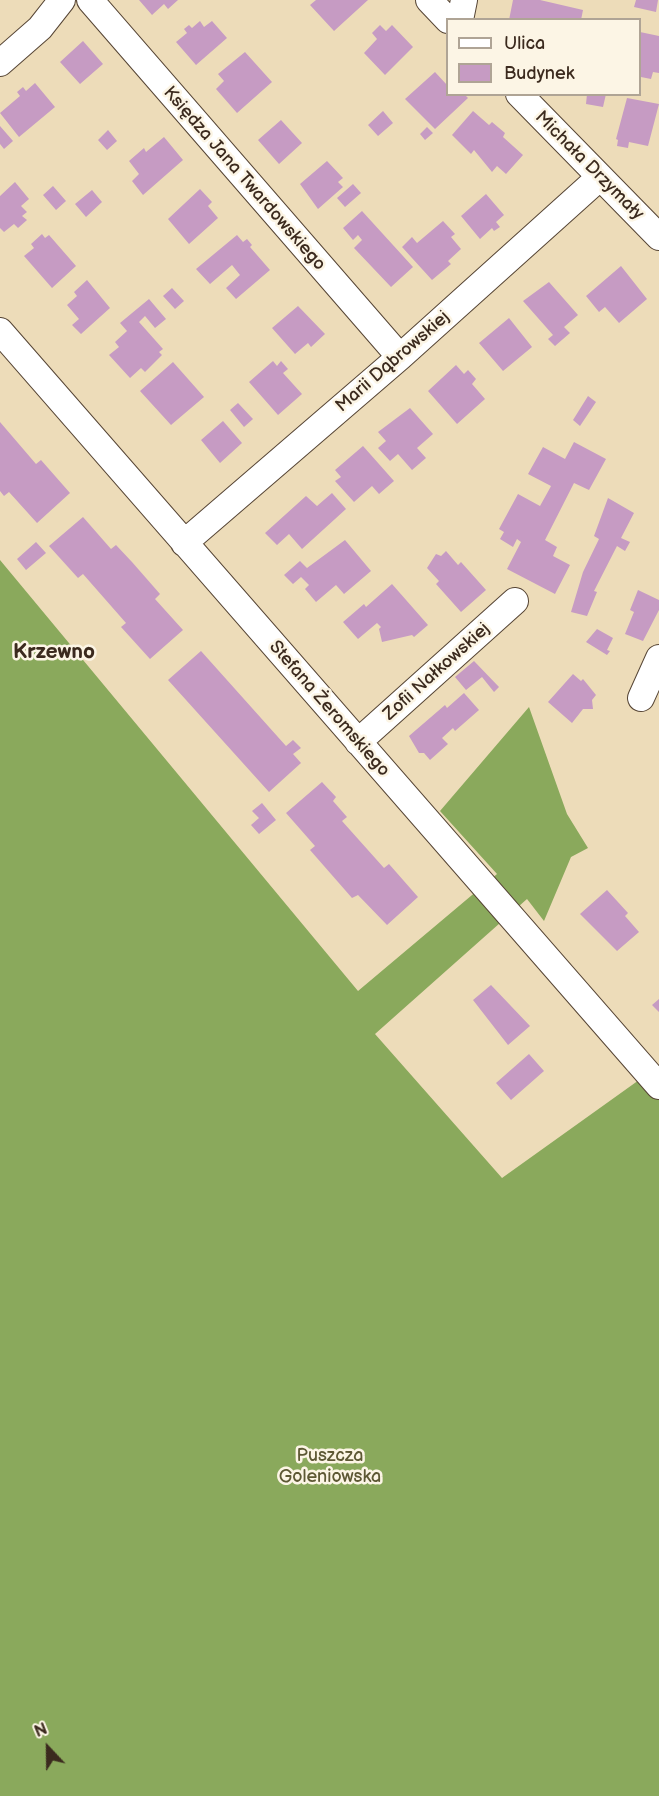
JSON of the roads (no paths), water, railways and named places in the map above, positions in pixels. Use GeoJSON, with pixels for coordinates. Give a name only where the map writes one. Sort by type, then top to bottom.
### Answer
{"type":"FeatureCollection","features":[{"type":"Feature","properties":{"kind":"street"},"geometry":{"type":"LineString","coordinates":[[0,63],[40,28],[62,0]]}},
{"type":"Feature","properties":{"kind":"street","name":"Księdza Jana Twardowskiego"},"geometry":{"type":"LineString","coordinates":[[90,0],[400,357]]}},
{"type":"Feature","properties":{"kind":"street"},"geometry":{"type":"LineString","coordinates":[[429,0],[446,19]]}},
{"type":"Feature","properties":{"kind":"street"},"geometry":{"type":"LineString","coordinates":[[460,18],[464,0]]}},
{"type":"Feature","properties":{"kind":"street","name":"Michała Drzymały"},"geometry":{"type":"LineString","coordinates":[[521,96],[659,237]]}},
{"type":"Feature","properties":{"kind":"street","name":"Marii Dąbrowskiej"},"geometry":{"type":"LineString","coordinates":[[184,543],[400,357],[599,178]]}},
{"type":"Feature","properties":{"kind":"street","name":"Stefana Żeromskiego"},"geometry":{"type":"LineString","coordinates":[[0,331],[659,1086]]}},
{"type":"Feature","properties":{"kind":"street","name":"Zofii Nałkowskiej"},"geometry":{"type":"LineString","coordinates":[[358,742],[515,601]]}},
{"type":"Feature","properties":{"kind":"street"},"geometry":{"type":"LineString","coordinates":[[641,698],[659,658]]}},
{"type":"Feature","properties":{"kind":"district","name":"Krzewno"},"geometry":{"type":"Point","coordinates":[54,653]}},
{"type":"Feature","properties":{"kind":"park label","name":"Puszcza Goleniowska"},"geometry":{"type":"Point","coordinates":[330,1466]}}]}
